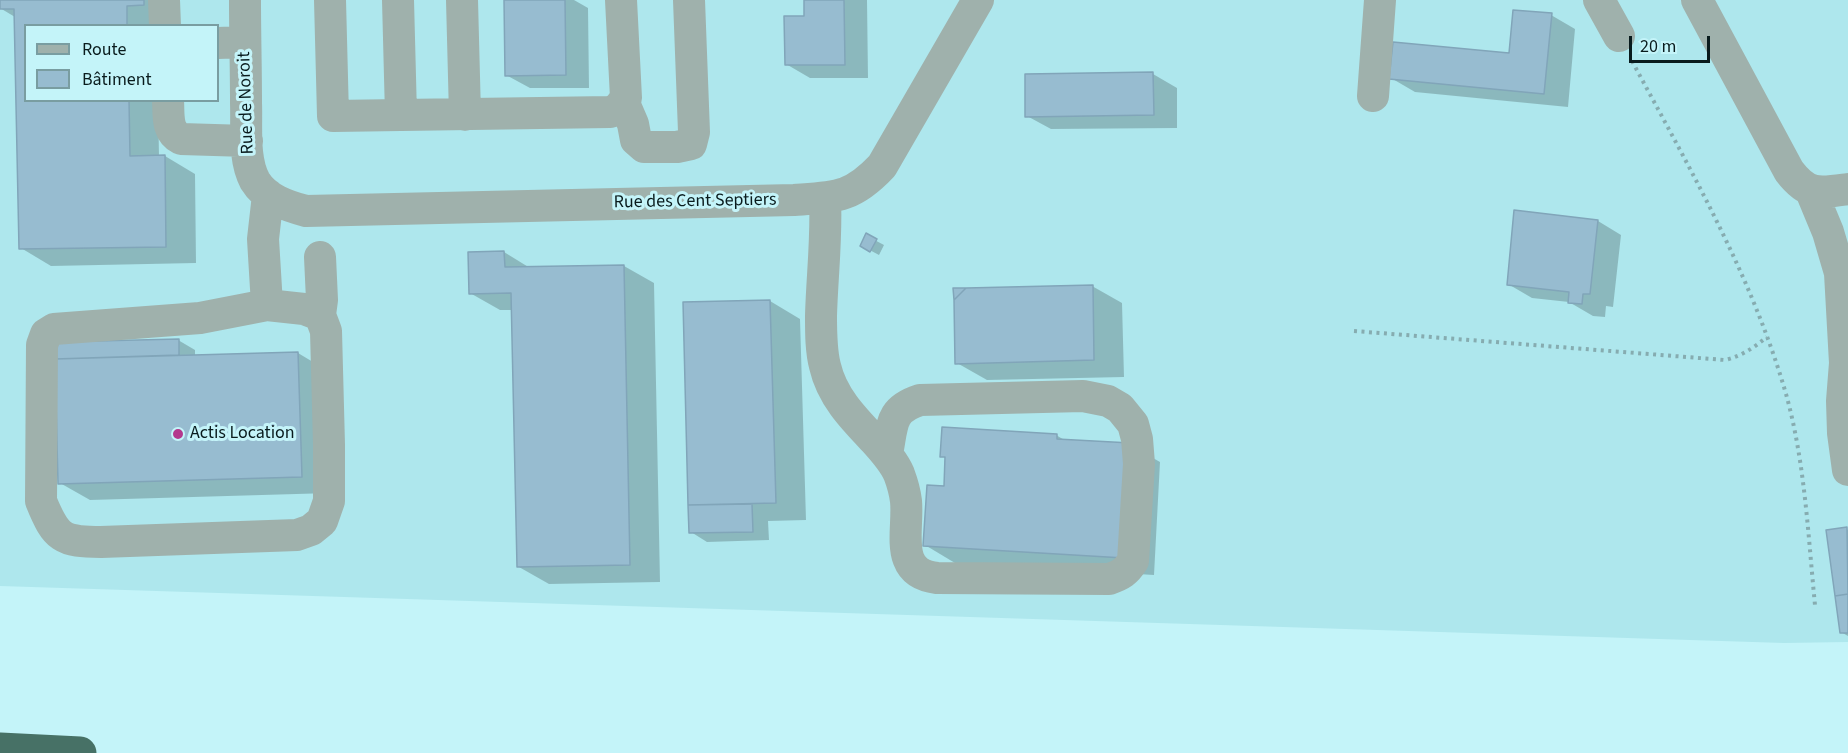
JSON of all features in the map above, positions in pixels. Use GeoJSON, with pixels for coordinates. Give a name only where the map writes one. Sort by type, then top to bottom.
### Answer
{"type":"FeatureCollection","features":[{"type":"Feature","properties":{"kind":"highway"},"geometry":{"type":"LineString","coordinates":[[0,749],[80,753]]}},
{"type":"Feature","properties":{"kind":"street"},"geometry":{"type":"LineString","coordinates":[[164,0],[165,24]]}},
{"type":"Feature","properties":{"kind":"street","name":"Rue de Noroit"},"geometry":{"type":"LineString","coordinates":[[245,0],[231,42],[250,168],[256,182],[268,195],[286,206],[306,211]]}},
{"type":"Feature","properties":{"kind":"street"},"geometry":{"type":"LineString","coordinates":[[330,0],[333,116],[610,112],[618,109],[626,98],[621,0]]}},
{"type":"Feature","properties":{"kind":"street"},"geometry":{"type":"LineString","coordinates":[[398,0],[401,115]]}},
{"type":"Feature","properties":{"kind":"street"},"geometry":{"type":"LineString","coordinates":[[462,0],[465,115]]}},
{"type":"Feature","properties":{"kind":"street"},"geometry":{"type":"LineString","coordinates":[[624,103],[633,124],[636,140],[640,145],[678,147],[692,144],[694,132],[689,0]]}},
{"type":"Feature","properties":{"kind":"street","name":"Rue des Cent Septiers"},"geometry":{"type":"LineString","coordinates":[[306,211],[794,200],[825,198],[856,189],[882,166],[978,0]]}},
{"type":"Feature","properties":{"kind":"street"},"geometry":{"type":"LineString","coordinates":[[1373,96],[1380,0]]}},
{"type":"Feature","properties":{"kind":"street"},"geometry":{"type":"LineString","coordinates":[[1599,0],[1618,36]]}},
{"type":"Feature","properties":{"kind":"street"},"geometry":{"type":"LineString","coordinates":[[1697,0],[1789,171],[1799,184],[1811,191],[1848,189]]}},
{"type":"Feature","properties":{"kind":"street"},"geometry":{"type":"LineString","coordinates":[[168,102],[169,125],[173,134],[180,139],[247,141]]}},
{"type":"Feature","properties":{"kind":"street"},"geometry":{"type":"LineString","coordinates":[[1811,191],[1828,232],[1840,273],[1845,363],[1842,401],[1848,470]]}},
{"type":"Feature","properties":{"kind":"street"},"geometry":{"type":"LineString","coordinates":[[267,305],[263,239],[268,195]]}},
{"type":"Feature","properties":{"kind":"street"},"geometry":{"type":"LineString","coordinates":[[825,198],[821,336],[824,366],[828,377],[840,402],[887,454],[899,473],[906,501],[906,554],[913,567],[925,577],[1109,579],[1128,570],[1133,561],[1139,464],[1133,424],[1120,408],[1108,401],[1083,396],[867,403],[854,400],[828,377]]}},
{"type":"Feature","properties":{"kind":"street"},"geometry":{"type":"LineString","coordinates":[[320,257],[322,300],[320,315],[326,332],[329,445],[329,501],[322,521],[311,530],[297,535],[93,542],[77,542],[62,536],[50,524],[41,501],[42,345],[46,334],[54,329],[200,318],[267,305],[304,309],[320,315]]}},
{"type":"Feature","properties":{"kind":"street"},"geometry":{"type":"LineString","coordinates":[[887,454],[896,414],[905,405],[920,400]]}},
{"type":"Feature","properties":{"kind":"path"},"geometry":{"type":"LineString","coordinates":[[1618,36],[1676,143],[1737,262],[1756,305],[1786,395],[1798,451],[1815,605]]}},
{"type":"Feature","properties":{"kind":"path"},"geometry":{"type":"LineString","coordinates":[[1354,331],[1725,360],[1750,351],[1767,337]]}},
{"type":"Feature","properties":{"kind":"shaded area"},"geometry":{"type":"Polygon","coordinates":[[[0,0],[1848,0],[1848,642],[1784,643],[0,586],[0,0]]]}},
{"type":"Feature","properties":{"kind":"building"},"geometry":{"type":"Polygon","coordinates":[[[0,0],[144,0],[144,5],[127,6],[127,24],[24,24],[24,102],[129,102],[130,156],[165,155],[166,247],[19,249],[14,9],[0,9],[0,0]]]}},
{"type":"Feature","properties":{"kind":"building"},"geometry":{"type":"Polygon","coordinates":[[[504,0],[565,0],[566,75],[505,76],[504,0]]]}},
{"type":"Feature","properties":{"kind":"building"},"geometry":{"type":"Polygon","coordinates":[[[804,0],[844,0],[845,65],[785,65],[784,16],[804,16],[804,0]]]}},
{"type":"Feature","properties":{"kind":"building"},"geometry":{"type":"Polygon","coordinates":[[[1513,10],[1552,13],[1544,94],[1389,79],[1393,42],[1509,53],[1513,10]]]}},
{"type":"Feature","properties":{"kind":"building"},"geometry":{"type":"Polygon","coordinates":[[[1153,72],[1154,115],[1025,117],[1025,74],[1153,72]]]}},
{"type":"Feature","properties":{"kind":"building"},"geometry":{"type":"Polygon","coordinates":[[[1514,210],[1598,220],[1590,294],[1583,294],[1582,304],[1568,303],[1569,292],[1507,285],[1514,210]]]}},
{"type":"Feature","properties":{"kind":"building"},"geometry":{"type":"Polygon","coordinates":[[[866,233],[877,239],[870,252],[860,246],[866,233]]]}},
{"type":"Feature","properties":{"kind":"building"},"geometry":{"type":"Polygon","coordinates":[[[504,251],[505,267],[624,265],[630,565],[517,567],[511,293],[469,294],[468,252],[504,251]]]}},
{"type":"Feature","properties":{"kind":"building"},"geometry":{"type":"Polygon","coordinates":[[[1093,285],[1094,360],[955,364],[954,300],[966,288],[1093,285]]]}},
{"type":"Feature","properties":{"kind":"building"},"geometry":{"type":"Polygon","coordinates":[[[953,288],[966,288],[954,300],[953,288]]]}},
{"type":"Feature","properties":{"kind":"building"},"geometry":{"type":"Polygon","coordinates":[[[770,300],[776,503],[688,505],[683,302],[770,300]]]}},
{"type":"Feature","properties":{"kind":"building"},"geometry":{"type":"Polygon","coordinates":[[[179,339],[179,355],[55,359],[54,342],[179,339]]]}},
{"type":"Feature","properties":{"kind":"building"},"geometry":{"type":"Polygon","coordinates":[[[298,352],[302,477],[58,484],[55,359],[298,352]]]}},
{"type":"Feature","properties":{"kind":"building"},"geometry":{"type":"Polygon","coordinates":[[[942,427],[1057,434],[1057,439],[1131,443],[1124,558],[923,546],[927,485],[944,486],[945,457],[940,457],[942,427]]]}},
{"type":"Feature","properties":{"kind":"building"},"geometry":{"type":"Polygon","coordinates":[[[752,504],[753,532],[689,533],[688,505],[752,504]]]}},
{"type":"Feature","properties":{"kind":"building"},"geometry":{"type":"Polygon","coordinates":[[[1847,527],[1848,594],[1835,596],[1826,530],[1847,527]]]}},
{"type":"Feature","properties":{"kind":"building"},"geometry":{"type":"Polygon","coordinates":[[[1848,594],[1848,633],[1840,633],[1835,596],[1848,594]]]}},
{"type":"Feature","properties":{"kind":"place","name":"Actis Location"},"geometry":{"type":"Point","coordinates":[178,434]}}]}
